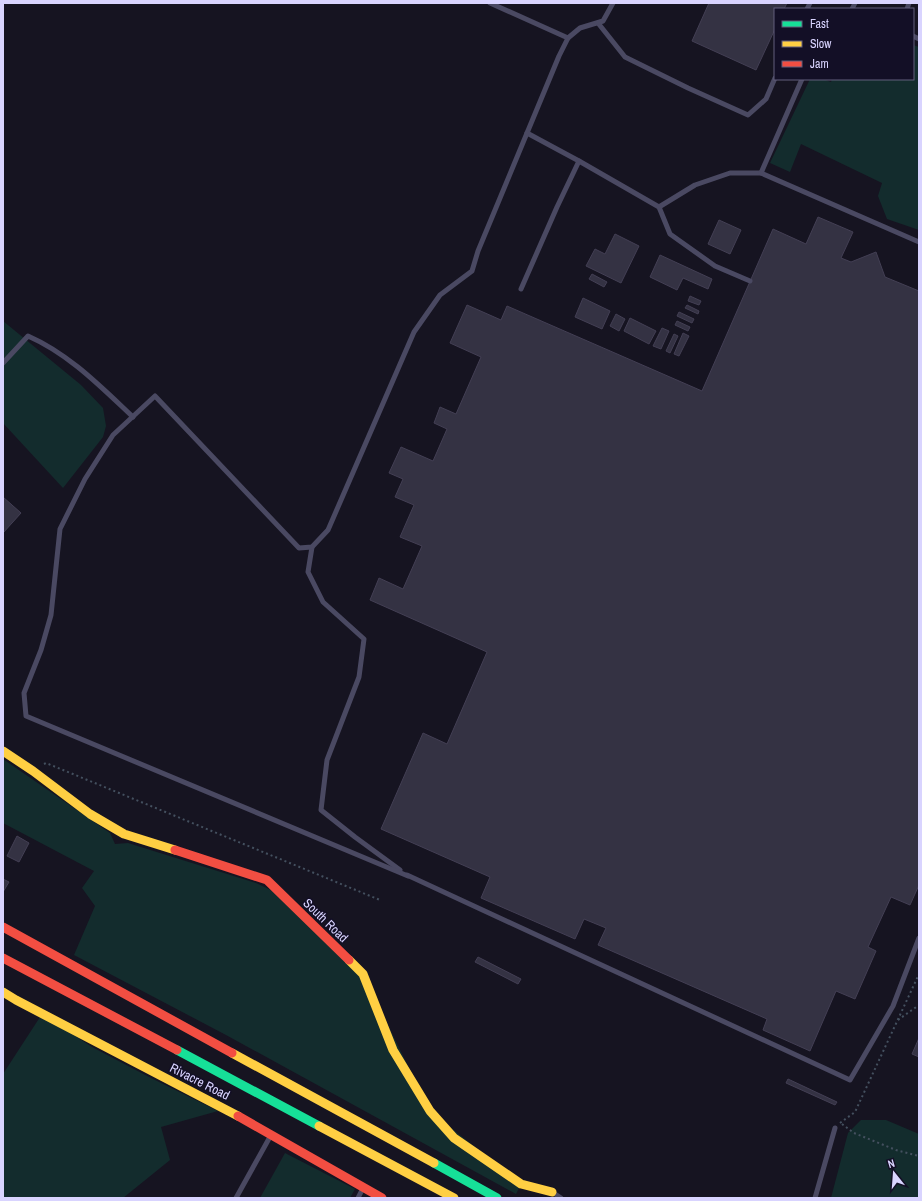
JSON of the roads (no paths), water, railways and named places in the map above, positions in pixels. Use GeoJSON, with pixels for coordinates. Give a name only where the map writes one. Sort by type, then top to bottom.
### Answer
{"type":"FeatureCollection","features":[{"type":"Feature","properties":{"kind":"main road","name":"South Road"},"geometry":{"type":"LineString","coordinates":[[3,751],[33,770],[90,814],[124,834],[267,880],[363,974],[393,1050],[430,1111],[454,1138],[522,1184],[552,1192]]}},
{"type":"Feature","properties":{"kind":"main road"},"geometry":{"type":"LineString","coordinates":[[3,927],[497,1198]]}},
{"type":"Feature","properties":{"kind":"main road"},"geometry":{"type":"LineString","coordinates":[[3,958],[454,1198]]}},
{"type":"Feature","properties":{"kind":"main road","name":"Rivacre Road"},"geometry":{"type":"LineString","coordinates":[[3,992],[215,1103],[272,1134],[382,1198]]}},
{"type":"Feature","properties":{"kind":"lane"},"geometry":{"type":"LineString","coordinates":[[490,3],[568,38]]}},
{"type":"Feature","properties":{"kind":"lane"},"geometry":{"type":"LineString","coordinates":[[408,876],[321,810],[327,760],[359,676],[364,639],[323,602],[308,572],[312,546],[328,530],[414,332],[440,295],[472,271],[481,244],[559,56],[568,38],[580,28],[604,22],[613,3]]}},
{"type":"Feature","properties":{"kind":"lane"},"geometry":{"type":"LineString","coordinates":[[598,23],[625,57],[748,115],[766,99],[774,80]]}},
{"type":"Feature","properties":{"kind":"lane"},"geometry":{"type":"LineString","coordinates":[[761,173],[802,80]]}},
{"type":"Feature","properties":{"kind":"lane"},"geometry":{"type":"LineString","coordinates":[[527,133],[659,207],[670,234],[715,266],[750,281]]}},
{"type":"Feature","properties":{"kind":"lane"},"geometry":{"type":"LineString","coordinates":[[521,289],[579,161]]}},
{"type":"Feature","properties":{"kind":"lane"},"geometry":{"type":"LineString","coordinates":[[659,207],[695,185],[730,173],[761,173],[919,242]]}},
{"type":"Feature","properties":{"kind":"lane"},"geometry":{"type":"LineString","coordinates":[[3,363],[28,336],[38,340],[70,360],[94,380],[133,417]]}},
{"type":"Feature","properties":{"kind":"lane"},"geometry":{"type":"LineString","coordinates":[[312,546],[298,548],[156,396],[113,435],[85,479],[60,529],[51,615],[41,650],[24,693],[26,716],[408,876],[850,1080],[893,1006],[919,938]]}},
{"type":"Feature","properties":{"kind":"lane"},"geometry":{"type":"LineString","coordinates":[[815,1198],[835,1128]]}},
{"type":"Feature","properties":{"kind":"lane"},"geometry":{"type":"LineString","coordinates":[[236,1198],[272,1134]]}},
{"type":"Feature","properties":{"kind":"lane"},"geometry":{"type":"LineString","coordinates":[[358,1198],[364,1187]]}},
{"type":"Feature","properties":{"kind":"lane"},"geometry":{"type":"LineString","coordinates":[[552,1192],[560,1198]]}}]}
